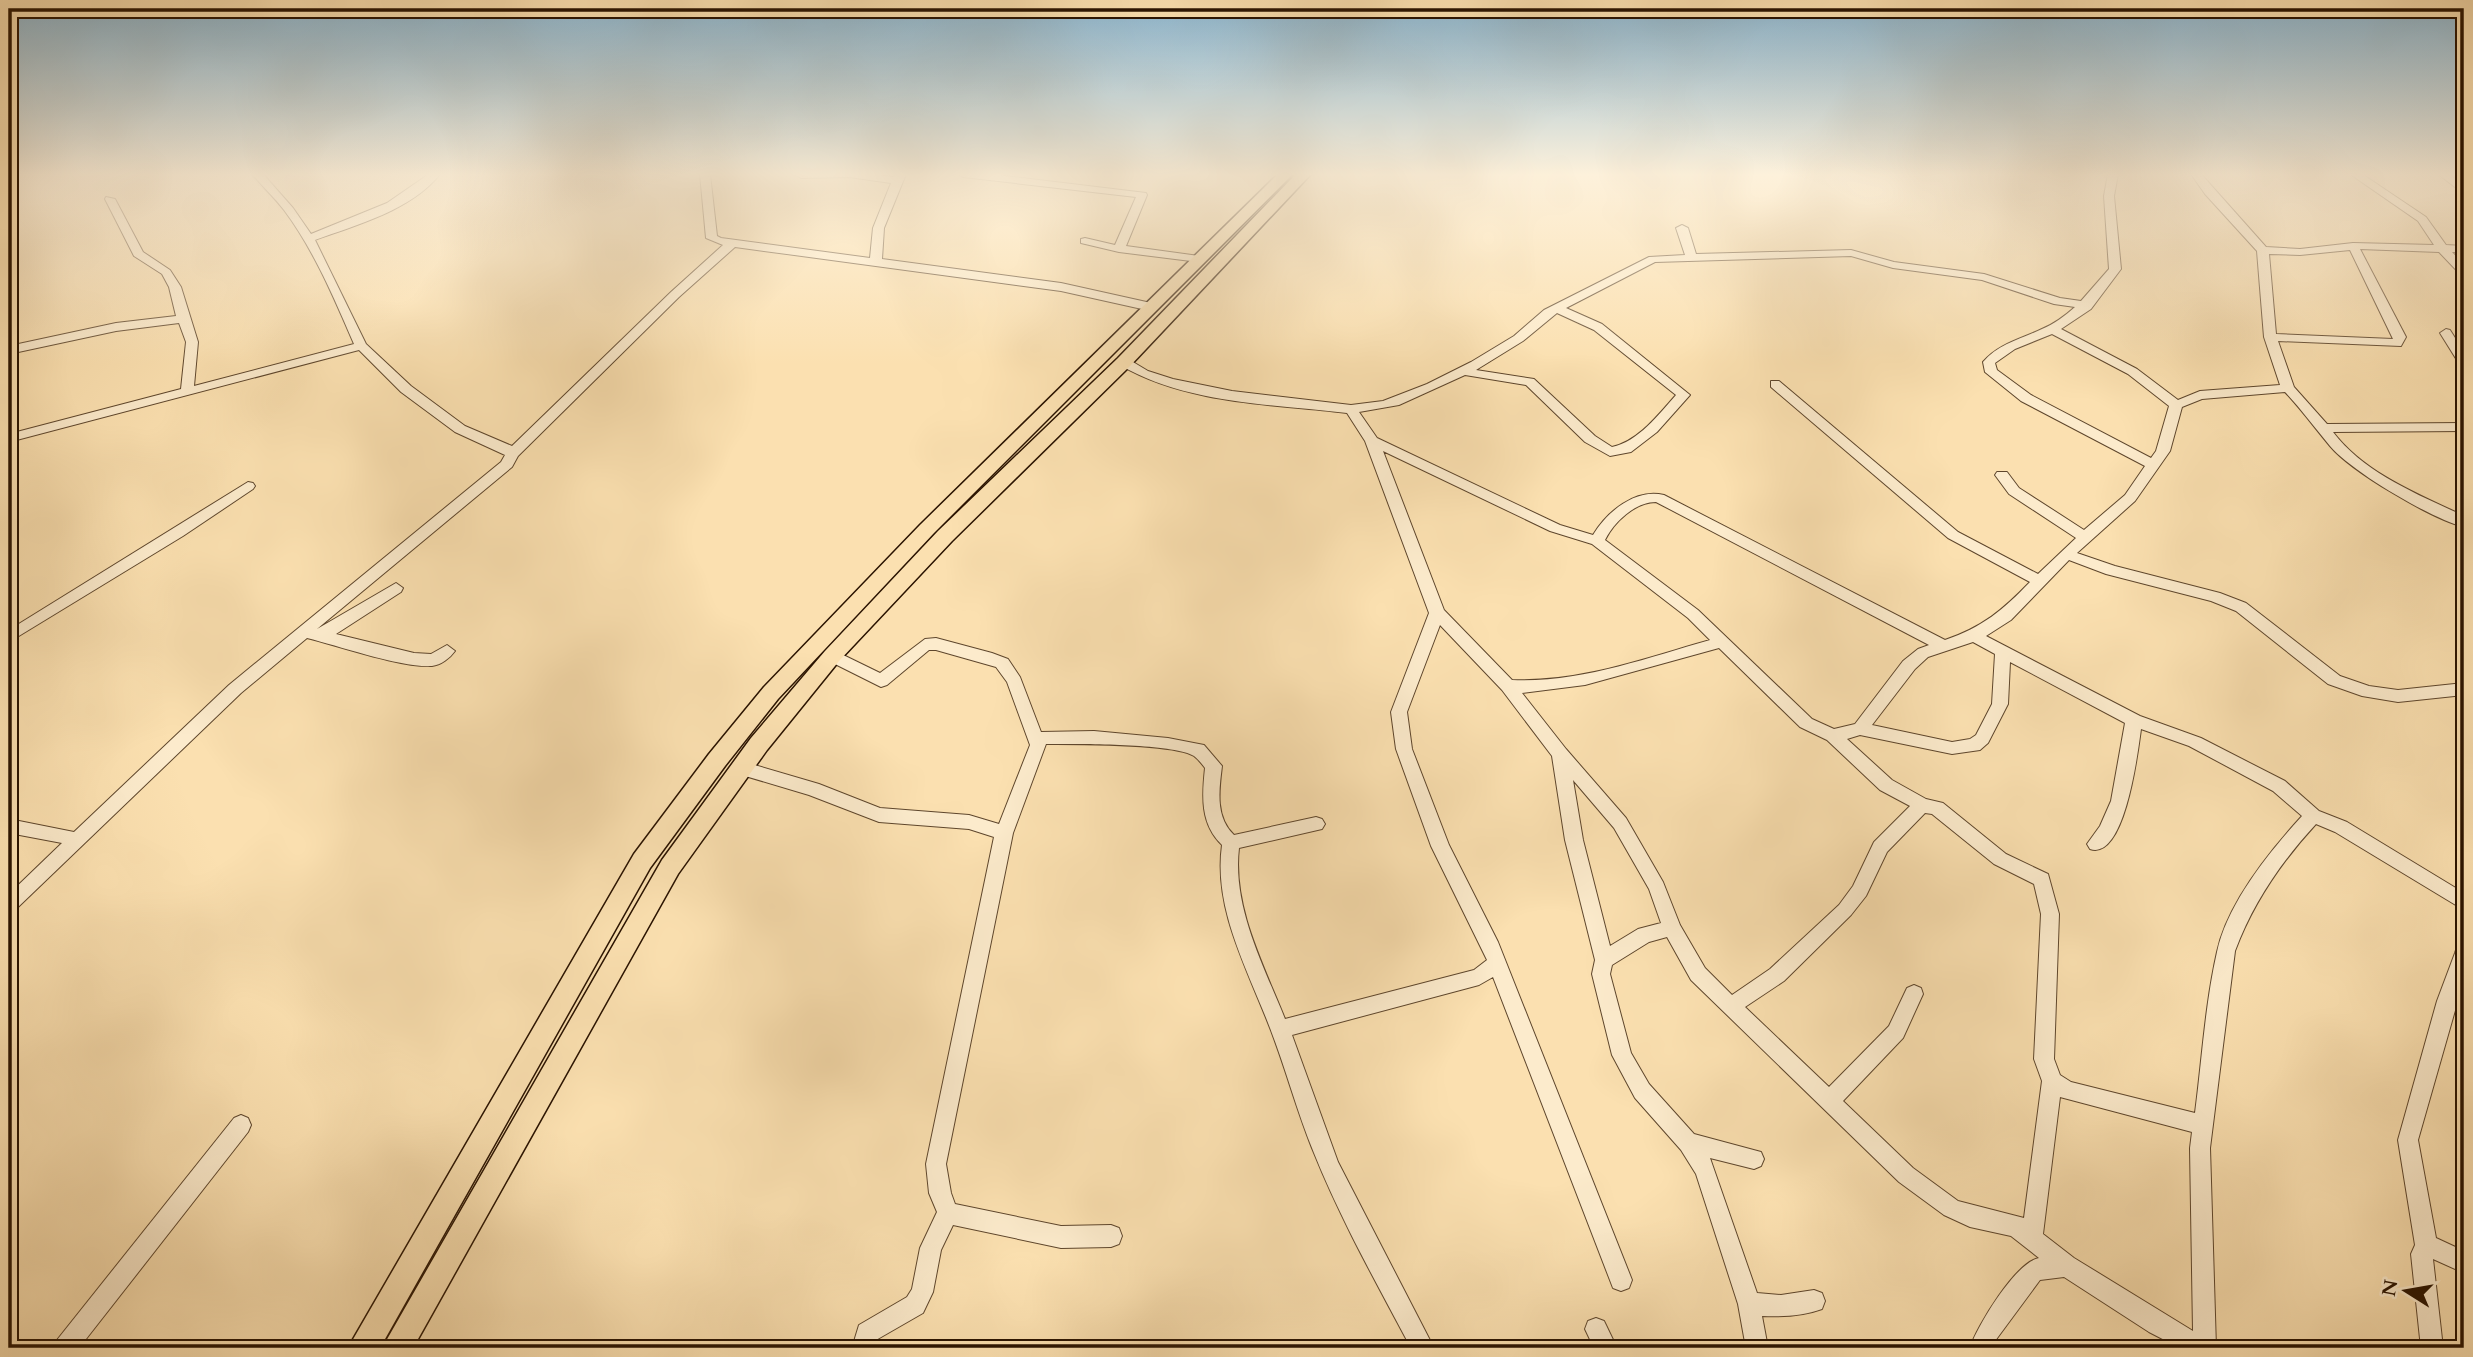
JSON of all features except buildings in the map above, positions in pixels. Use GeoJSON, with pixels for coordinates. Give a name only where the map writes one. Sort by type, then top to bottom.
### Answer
{"type":"FeatureCollection","features":[{"type":"Feature","properties":{"kind":"main road"},"geometry":{"type":"LineString","coordinates":[[363,1348],[642,861],[717,761],[795,682],[927,529],[1221,237]]}},
{"type":"Feature","properties":{"kind":"main road"},"geometry":{"type":"LineString","coordinates":[[397,1348],[670,866],[741,768],[795,682],[832,656],[945,536],[1124,362],[1243,237]]}},
{"type":"Feature","properties":{"kind":"street"},"geometry":{"type":"LineString","coordinates":[[130,237],[138,254],[166,272],[175,287],[192,342],[187,390]]}},
{"type":"Feature","properties":{"kind":"street"},"geometry":{"type":"LineString","coordinates":[[312,237],[308,239],[361,346],[406,389],[460,429],[512,454]]}},
{"type":"Feature","properties":{"kind":"street"},"geometry":{"type":"LineString","coordinates":[[712,237],[732,243],[1061,287],[1151,307]]}},
{"type":"Feature","properties":{"kind":"street"},"geometry":{"type":"LineString","coordinates":[[875,237],[876,263]]}},
{"type":"Feature","properties":{"kind":"street"},"geometry":{"type":"LineString","coordinates":[[1119,249],[1124,237]]}},
{"type":"Feature","properties":{"kind":"street"},"geometry":{"type":"LineString","coordinates":[[1685,237],[1691,257]]}},
{"type":"Feature","properties":{"kind":"street"},"geometry":{"type":"LineString","coordinates":[[2112,237],[2115,269],[2087,306],[2052,329],[1997,353],[1989,362],[1991,372],[2026,398],[2152,464]]}},
{"type":"Feature","properties":{"kind":"street"},"geometry":{"type":"LineString","coordinates":[[2251,237],[2263,250],[2270,337],[2288,388],[2336,445],[2368,471],[2406,494],[2464,522]]}},
{"type":"Feature","properties":{"kind":"street"},"geometry":{"type":"LineString","coordinates":[[2435,237],[2464,272]]}},
{"type":"Feature","properties":{"kind":"street"},"geometry":{"type":"LineString","coordinates":[[1085,241],[1119,249],[1199,259]]}},
{"type":"Feature","properties":{"kind":"street"},"geometry":{"type":"LineString","coordinates":[[9,905],[235,689],[507,464],[512,454],[587,384],[671,295],[732,243]]}},
{"type":"Feature","properties":{"kind":"street"},"geometry":{"type":"LineString","coordinates":[[2263,250],[2300,252],[2353,246],[2464,249]]}},
{"type":"Feature","properties":{"kind":"street"},"geometry":{"type":"LineString","coordinates":[[2270,337],[2397,343],[2400,337],[2353,246]]}},
{"type":"Feature","properties":{"kind":"street"},"geometry":{"type":"LineString","coordinates":[[1124,362],[1137,372],[1189,388],[1351,409],[1393,402],[1461,371],[1536,327],[1548,313],[1645,261],[1691,257],[1851,253],[1893,265],[1984,277],[2058,301],[2087,306]]}},
{"type":"Feature","properties":{"kind":"street"},"geometry":{"type":"LineString","coordinates":[[1461,371],[1530,382],[1590,439],[1610,452],[1626,449],[1652,429],[1684,395],[1598,327],[1558,309]]}},
{"type":"Feature","properties":{"kind":"street"},"geometry":{"type":"LineString","coordinates":[[9,350],[116,327],[183,319]]}},
{"type":"Feature","properties":{"kind":"street"},"geometry":{"type":"LineString","coordinates":[[2052,329],[2133,369],[2157,386],[2176,405]]}},
{"type":"Feature","properties":{"kind":"street"},"geometry":{"type":"LineString","coordinates":[[2446,333],[2464,362]]}},
{"type":"Feature","properties":{"kind":"street"},"geometry":{"type":"LineString","coordinates":[[9,438],[361,346]]}},
{"type":"Feature","properties":{"kind":"street"},"geometry":{"type":"LineString","coordinates":[[1775,384],[1953,535],[2039,580]]}},
{"type":"Feature","properties":{"kind":"street"},"geometry":{"type":"LineString","coordinates":[[2176,405],[2200,395],[2288,388]]}},
{"type":"Feature","properties":{"kind":"street"},"geometry":{"type":"LineString","coordinates":[[1860,729],[1909,664],[1923,653],[1974,636],[2006,616],[2066,554],[2130,498],[2163,451],[2176,405]]}},
{"type":"Feature","properties":{"kind":"street"},"geometry":{"type":"LineString","coordinates":[[1351,409],[1372,441],[1412,554],[1437,613],[1508,686],[1560,754],[1620,823],[1657,887],[1672,928],[1698,974],[1906,1175],[1951,1208],[1970,1216],[2016,1226],[2032,1236],[2066,1266],[2157,1324],[2203,1348],[2200,1148],[2226,951],[2238,918],[2281,850],[2313,816]]}},
{"type":"Feature","properties":{"kind":"street"},"geometry":{"type":"LineString","coordinates":[[2324,428],[2464,428]]}},
{"type":"Feature","properties":{"kind":"street"},"geometry":{"type":"LineString","coordinates":[[1372,441],[1555,528],[1597,541],[1692,614],[1806,723],[1833,736],[1886,785],[1922,804],[1937,808],[2000,859],[2042,879],[2050,914],[2044,1059],[2052,1081],[2032,1236]]}},
{"type":"Feature","properties":{"kind":"street"},"geometry":{"type":"LineString","coordinates":[[2002,475],[2014,491],[2085,537]]}},
{"type":"Feature","properties":{"kind":"street"},"geometry":{"type":"LineString","coordinates":[[9,637],[178,533],[248,486]]}},
{"type":"Feature","properties":{"kind":"street"},"geometry":{"type":"LineString","coordinates":[[1597,541],[1606,525],[1646,497],[1659,498],[1944,646]]}},
{"type":"Feature","properties":{"kind":"street"},"geometry":{"type":"LineString","coordinates":[[2066,554],[2111,570],[2215,597],[2241,607],[2309,662],[2345,684],[2368,692],[2398,696],[2461,695]]}},
{"type":"Feature","properties":{"kind":"street"},"geometry":{"type":"LineString","coordinates":[[321,636],[396,588]]}},
{"type":"Feature","properties":{"kind":"street"},"geometry":{"type":"LineString","coordinates":[[1437,613],[1399,712],[1400,732],[1440,846],[1460,890],[1489,942],[1621,1280]]}},
{"type":"Feature","properties":{"kind":"street"},"geometry":{"type":"LineString","coordinates":[[303,631],[414,659],[434,660],[447,651]]}},
{"type":"Feature","properties":{"kind":"street"},"geometry":{"type":"LineString","coordinates":[[1974,636],[2134,720],[2195,742],[2279,786],[2313,816],[2341,827],[2464,902]]}},
{"type":"Feature","properties":{"kind":"street"},"geometry":{"type":"LineString","coordinates":[[1508,686],[1528,689],[1564,684],[1721,642]]}},
{"type":"Feature","properties":{"kind":"street"},"geometry":{"type":"LineString","coordinates":[[832,656],[881,681],[925,645],[936,644],[1002,663],[1014,681],[1038,745],[1004,833],[936,1164],[940,1193],[948,1213],[931,1248],[922,1292],[915,1305],[867,1334],[863,1348]]}},
{"type":"Feature","properties":{"kind":"street"},"geometry":{"type":"LineString","coordinates":[[1833,736],[1860,729],[1952,748],[1974,745],[1982,739],[2000,704],[2003,653]]}},
{"type":"Feature","properties":{"kind":"street"},"geometry":{"type":"LineString","coordinates":[[2096,844],[2109,829],[2120,805],[2134,720]]}},
{"type":"Feature","properties":{"kind":"street"},"geometry":{"type":"LineString","coordinates":[[1036,738],[1094,737],[1198,750],[1214,766],[1211,816],[1220,834],[1231,843]]}},
{"type":"Feature","properties":{"kind":"street"},"geometry":{"type":"LineString","coordinates":[[1560,754],[1574,840],[1604,960],[1601,974],[1622,1055],[1642,1091],[1688,1143],[1705,1168],[1749,1304],[1758,1348]]}},
{"type":"Feature","properties":{"kind":"street"},"geometry":{"type":"LineString","coordinates":[[741,768],[813,789],[879,815],[968,822],[1004,833]]}},
{"type":"Feature","properties":{"kind":"street"},"geometry":{"type":"LineString","coordinates":[[1733,1005],[1777,975],[1844,910],[1860,891],[1880,847],[1922,804]]}},
{"type":"Feature","properties":{"kind":"street"},"geometry":{"type":"LineString","coordinates":[[1231,843],[1316,824]]}},
{"type":"Feature","properties":{"kind":"street"},"geometry":{"type":"LineString","coordinates":[[9,826],[76,839]]}},
{"type":"Feature","properties":{"kind":"street"},"geometry":{"type":"LineString","coordinates":[[1231,843],[1227,865],[1249,957],[1280,1029],[1330,1167],[1423,1348]]}},
{"type":"Feature","properties":{"kind":"street"},"geometry":{"type":"LineString","coordinates":[[1604,960],[1644,935],[1672,928]]}},
{"type":"Feature","properties":{"kind":"street"},"geometry":{"type":"LineString","coordinates":[[2432,1348],[2422,1254],[2426,1245],[2408,1140],[2447,1001],[2464,953]]}},
{"type":"Feature","properties":{"kind":"street"},"geometry":{"type":"LineString","coordinates":[[1280,1029],[1479,977],[1496,964]]}},
{"type":"Feature","properties":{"kind":"street"},"geometry":{"type":"LineString","coordinates":[[1479,977],[1504,985]]}},
{"type":"Feature","properties":{"kind":"street"},"geometry":{"type":"LineString","coordinates":[[1830,1100],[1896,1032],[1914,995]]}},
{"type":"Feature","properties":{"kind":"street"},"geometry":{"type":"LineString","coordinates":[[2052,1081],[2066,1090],[2203,1125]]}},
{"type":"Feature","properties":{"kind":"street"},"geometry":{"type":"LineString","coordinates":[[65,1348],[241,1125]]}},
{"type":"Feature","properties":{"kind":"street"},"geometry":{"type":"LineString","coordinates":[[1688,1143],[1754,1159]]}},
{"type":"Feature","properties":{"kind":"street"},"geometry":{"type":"LineString","coordinates":[[948,1213],[1061,1237],[1111,1236]]}},
{"type":"Feature","properties":{"kind":"street"},"geometry":{"type":"LineString","coordinates":[[2426,1245],[2464,1262]]}},
{"type":"Feature","properties":{"kind":"street"},"geometry":{"type":"LineString","coordinates":[[1981,1348],[1986,1335],[2034,1270],[2066,1266]]}},
{"type":"Feature","properties":{"kind":"street"},"geometry":{"type":"LineString","coordinates":[[1749,1304],[1782,1306],[1814,1301]]}}]}
